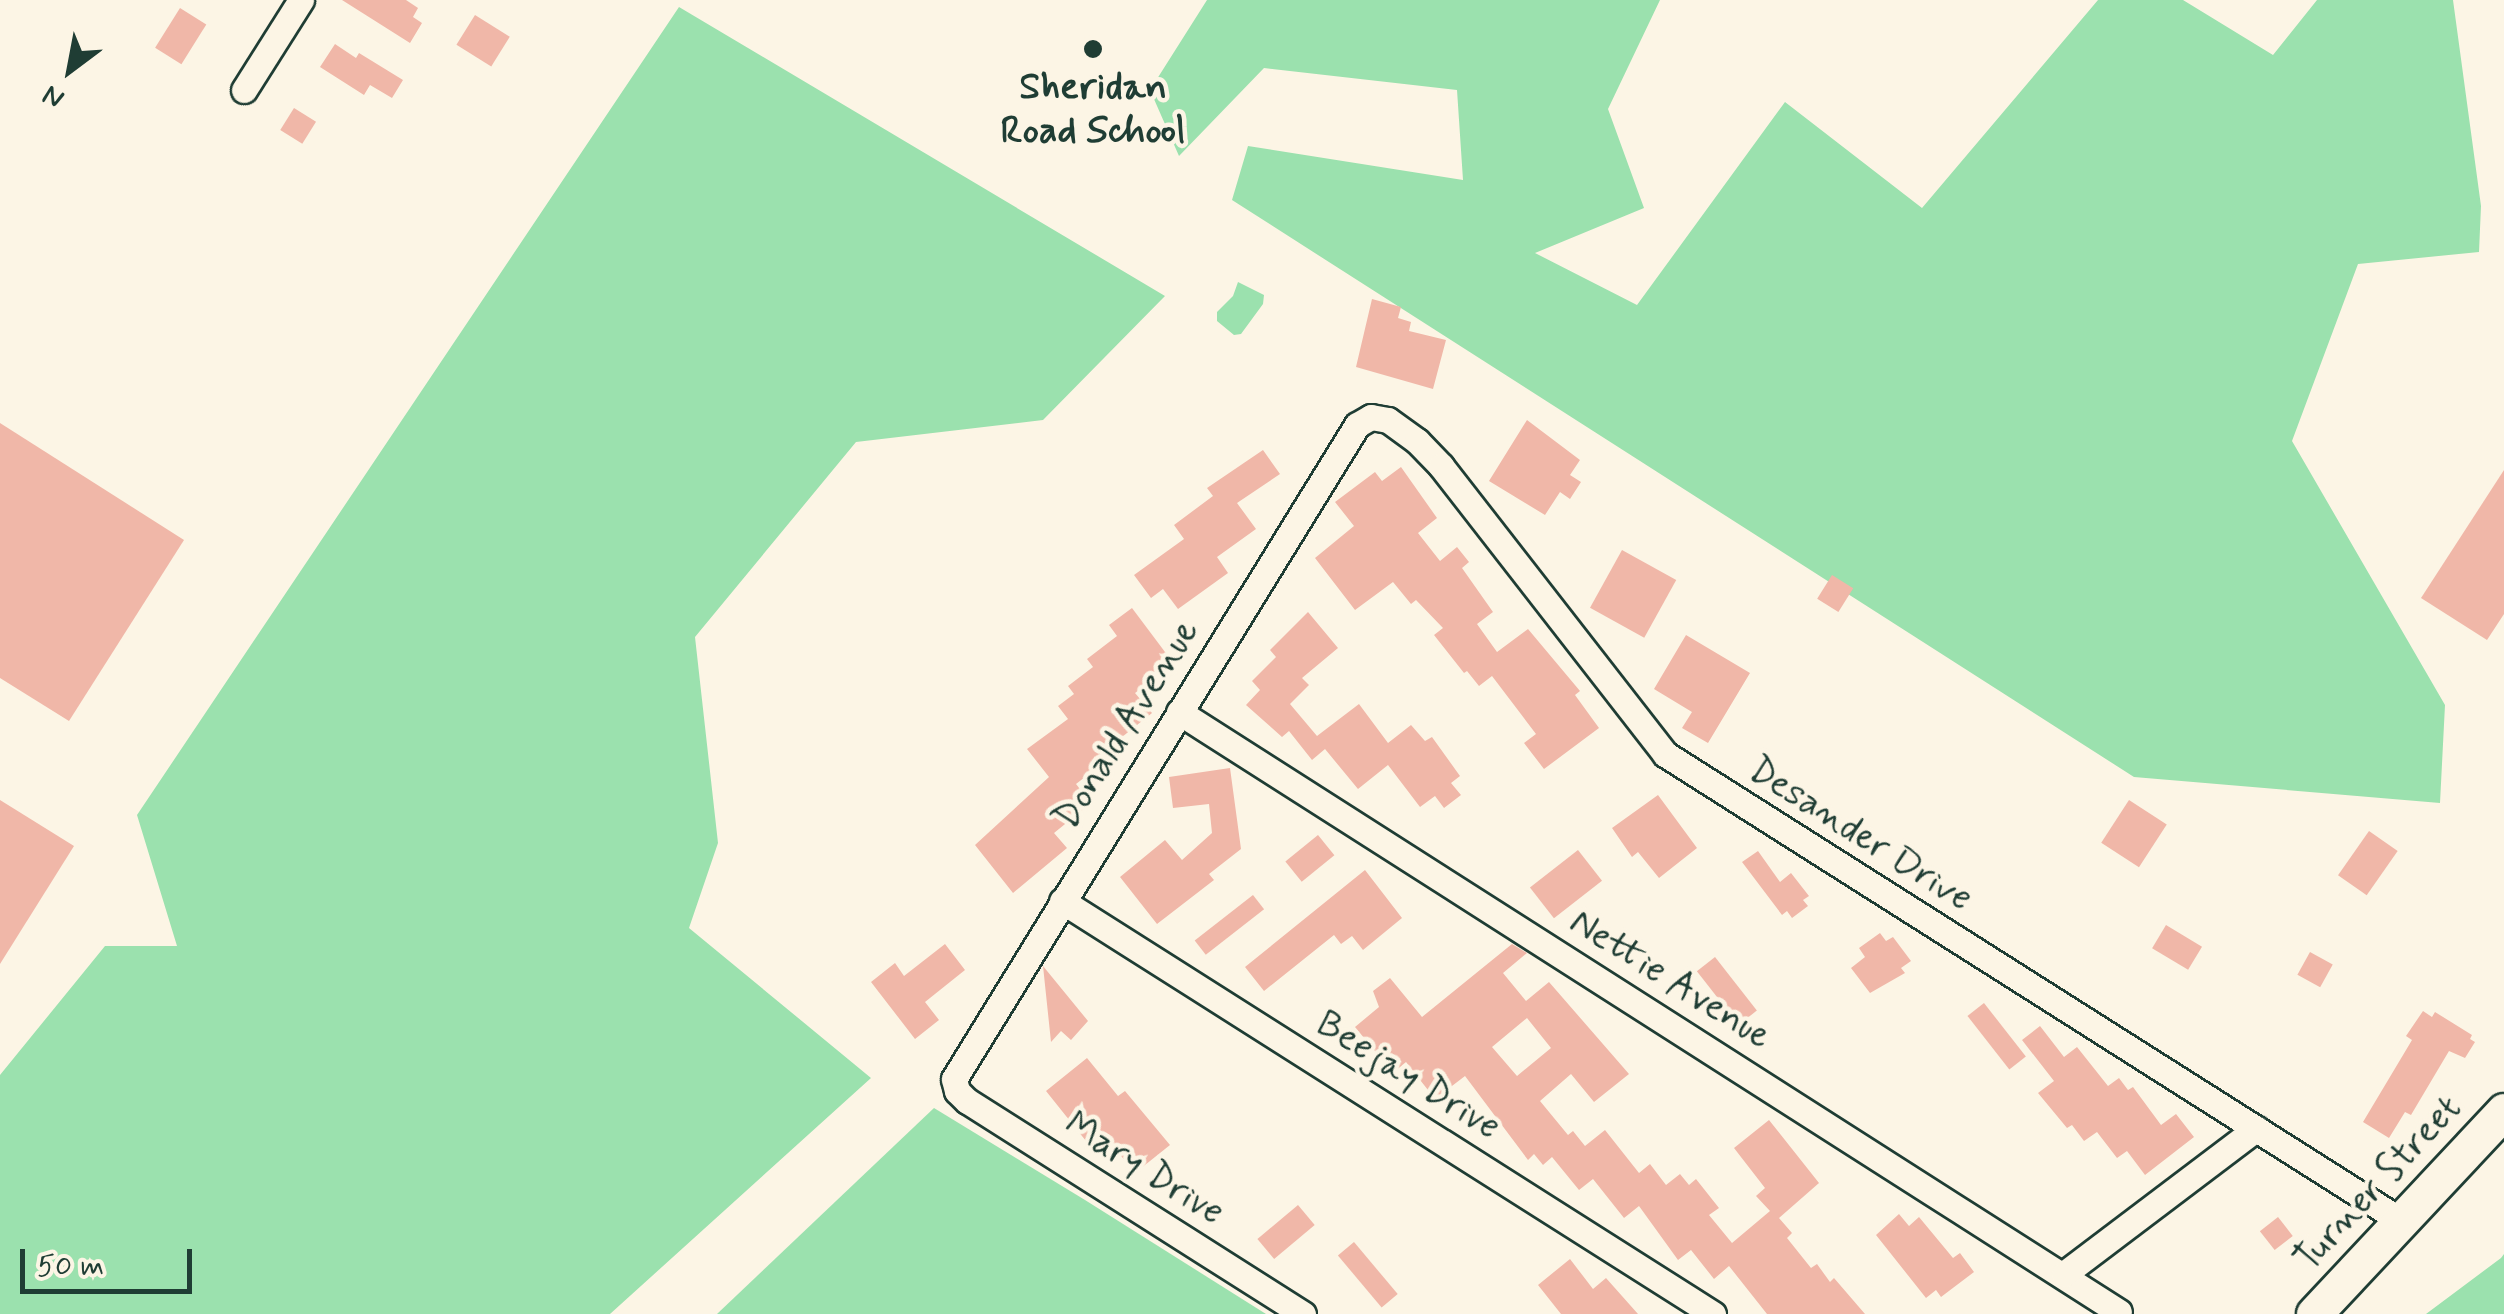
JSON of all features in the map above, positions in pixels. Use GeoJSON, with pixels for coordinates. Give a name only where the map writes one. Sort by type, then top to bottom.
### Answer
{"type":"FeatureCollection","features":[{"type":"Feature","properties":{"kind":"street"},"geometry":{"type":"LineString","coordinates":[[244,90],[301,0]]}},
{"type":"Feature","properties":{"kind":"street","name":"Donald Avenue"},"geometry":{"type":"LineString","coordinates":[[954,1078],[1357,425],[1370,417]]}},
{"type":"Feature","properties":{"kind":"street","name":"Desander Drive"},"geometry":{"type":"LineString","coordinates":[[1370,417],[1388,420],[1441,466],[1664,754],[2400,1220]]}},
{"type":"Feature","properties":{"kind":"street","name":"Nettie Avenue"},"geometry":{"type":"LineString","coordinates":[[1179,712],[2119,1312]]}},
{"type":"Feature","properties":{"kind":"street","name":"Beejay Drive"},"geometry":{"type":"LineString","coordinates":[[1062,901],[1713,1314]]}},
{"type":"Feature","properties":{"kind":"street","name":"Mary Drive"},"geometry":{"type":"LineString","coordinates":[[954,1078],[967,1101],[1303,1314]]}},
{"type":"Feature","properties":{"kind":"street","name":"Turner Street"},"geometry":{"type":"LineString","coordinates":[[2314,1314],[2504,1111]]}},
{"type":"Feature","properties":{"kind":"street"},"geometry":{"type":"LineString","coordinates":[[2064,1274],[2256,1128]]}},
{"type":"Feature","properties":{"kind":"green space"},"geometry":{"type":"Polygon","coordinates":[[[1207,0],[1660,0],[1608,109],[1644,208],[1535,253],[1637,305],[1785,102],[1922,208],[2098,0],[2183,0],[2273,55],[2317,0],[2453,0],[2481,206],[2479,252],[2358,264],[2292,441],[2445,705],[2440,803],[2134,777],[1232,200],[1248,146],[1463,180],[1457,90],[1264,68],[1179,156],[1150,90],[1207,0]]]}},
{"type":"Feature","properties":{"kind":"green space"},"geometry":{"type":"Polygon","coordinates":[[[679,7],[1165,296],[1043,420],[856,442],[695,637],[718,843],[689,928],[871,1078],[610,1314],[0,1314],[0,1075],[105,946],[177,946],[137,815],[679,7]]]}},
{"type":"Feature","properties":{"kind":"green space"},"geometry":{"type":"Polygon","coordinates":[[[1238,282],[1264,295],[1263,304],[1241,334],[1234,335],[1217,321],[1217,312],[1233,296],[1238,282]]]}},
{"type":"Feature","properties":{"kind":"green space"},"geometry":{"type":"Polygon","coordinates":[[[934,1108],[1085,1200],[1266,1314],[717,1314],[934,1108]]]}},
{"type":"Feature","properties":{"kind":"green space"},"geometry":{"type":"Polygon","coordinates":[[[2504,1254],[2504,1314],[2426,1314],[2501,1258],[2504,1254]]]}},
{"type":"Feature","properties":{"kind":"building"},"geometry":{"type":"Polygon","coordinates":[[[342,0],[406,0],[418,8],[413,17],[422,23],[410,43],[342,0]]]}},
{"type":"Feature","properties":{"kind":"building"},"geometry":{"type":"Polygon","coordinates":[[[180,8],[206,24],[181,64],[155,48],[180,8]]]}},
{"type":"Feature","properties":{"kind":"building"},"geometry":{"type":"Polygon","coordinates":[[[475,15],[510,37],[491,66],[456,45],[475,15]]]}},
{"type":"Feature","properties":{"kind":"building"},"geometry":{"type":"Polygon","coordinates":[[[335,44],[356,58],[359,53],[403,80],[392,98],[370,85],[364,95],[320,67],[335,44]]]}},
{"type":"Feature","properties":{"kind":"building"},"geometry":{"type":"Polygon","coordinates":[[[294,108],[316,122],[302,144],[280,130],[294,108]]]}},
{"type":"Feature","properties":{"kind":"building"},"geometry":{"type":"Polygon","coordinates":[[[1372,299],[1401,307],[1398,318],[1411,322],[1409,331],[1446,340],[1433,389],[1356,367],[1372,299]]]}},
{"type":"Feature","properties":{"kind":"building"},"geometry":{"type":"Polygon","coordinates":[[[1527,420],[1580,460],[1570,475],[1581,482],[1570,499],[1560,492],[1545,515],[1489,481],[1527,420]]]}},
{"type":"Feature","properties":{"kind":"building"},"geometry":{"type":"Polygon","coordinates":[[[0,423],[184,540],[69,721],[0,678],[0,423]]]}},
{"type":"Feature","properties":{"kind":"building"},"geometry":{"type":"Polygon","coordinates":[[[1263,450],[1280,474],[1237,503],[1256,529],[1217,557],[1228,573],[1178,609],[1163,589],[1151,598],[1134,575],[1184,539],[1174,525],[1213,496],[1207,488],[1263,450]]]}},
{"type":"Feature","properties":{"kind":"building"},"geometry":{"type":"Polygon","coordinates":[[[1401,467],[1437,518],[1418,533],[1440,561],[1457,547],[1469,562],[1462,568],[1493,612],[1477,624],[1497,652],[1528,629],[1580,691],[1575,695],[1599,728],[1544,769],[1524,743],[1536,734],[1492,676],[1479,686],[1467,671],[1464,673],[1434,635],[1443,628],[1416,600],[1411,604],[1393,582],[1355,610],[1315,558],[1354,526],[1335,502],[1375,472],[1382,481],[1401,467]]]}},
{"type":"Feature","properties":{"kind":"building"},"geometry":{"type":"Polygon","coordinates":[[[2504,470],[2504,614],[2487,640],[2421,598],[2504,470]]]}},
{"type":"Feature","properties":{"kind":"building"},"geometry":{"type":"Polygon","coordinates":[[[1622,550],[1676,580],[1644,638],[1590,608],[1622,550]]]}},
{"type":"Feature","properties":{"kind":"building"},"geometry":{"type":"Polygon","coordinates":[[[1832,575],[1853,588],[1838,612],[1817,599],[1832,575]]]}},
{"type":"Feature","properties":{"kind":"building"},"geometry":{"type":"Polygon","coordinates":[[[1132,608],[1174,664],[1135,693],[1152,713],[1122,737],[1124,740],[1113,749],[1116,753],[1076,784],[1091,803],[1054,833],[1067,848],[1013,893],[975,845],[1049,777],[1027,749],[1068,719],[1058,706],[1074,694],[1068,686],[1093,667],[1087,659],[1117,636],[1109,625],[1132,608]]]}},
{"type":"Feature","properties":{"kind":"building"},"geometry":{"type":"Polygon","coordinates":[[[1308,612],[1338,648],[1302,678],[1309,685],[1290,704],[1317,736],[1359,704],[1388,743],[1411,725],[1425,741],[1432,737],[1460,776],[1451,783],[1461,795],[1444,808],[1435,796],[1420,807],[1388,765],[1358,789],[1325,749],[1312,760],[1289,731],[1282,737],[1246,705],[1260,690],[1252,681],[1276,657],[1270,650],[1308,612]]]}},
{"type":"Feature","properties":{"kind":"building"},"geometry":{"type":"Polygon","coordinates":[[[1686,635],[1750,673],[1708,743],[1682,728],[1692,712],[1654,689],[1686,635]]]}},
{"type":"Feature","properties":{"kind":"building"},"geometry":{"type":"Polygon","coordinates":[[[1230,768],[1241,849],[1209,874],[1214,880],[1157,924],[1120,877],[1165,840],[1182,860],[1212,833],[1209,804],[1173,808],[1169,777],[1230,768]]]}},
{"type":"Feature","properties":{"kind":"building"},"geometry":{"type":"Polygon","coordinates":[[[1658,795],[1697,848],[1659,878],[1638,852],[1632,857],[1612,828],[1658,795]]]}},
{"type":"Feature","properties":{"kind":"building"},"geometry":{"type":"Polygon","coordinates":[[[0,800],[74,846],[0,964],[0,800]]]}},
{"type":"Feature","properties":{"kind":"building"},"geometry":{"type":"Polygon","coordinates":[[[2129,800],[2167,825],[2139,867],[2101,843],[2129,800]]]}},
{"type":"Feature","properties":{"kind":"building"},"geometry":{"type":"Polygon","coordinates":[[[2369,831],[2398,851],[2367,895],[2338,875],[2369,831]]]}},
{"type":"Feature","properties":{"kind":"building"},"geometry":{"type":"Polygon","coordinates":[[[1318,835],[1334,855],[1302,882],[1285,861],[1318,835]]]}},
{"type":"Feature","properties":{"kind":"building"},"geometry":{"type":"Polygon","coordinates":[[[1578,850],[1602,881],[1554,918],[1530,888],[1578,850]]]}},
{"type":"Feature","properties":{"kind":"building"},"geometry":{"type":"Polygon","coordinates":[[[1758,851],[1780,882],[1791,873],[1809,896],[1803,900],[1808,906],[1792,918],[1787,911],[1782,915],[1742,862],[1758,851]]]}},
{"type":"Feature","properties":{"kind":"building"},"geometry":{"type":"Polygon","coordinates":[[[1365,870],[1402,918],[1363,950],[1352,936],[1341,944],[1334,935],[1264,991],[1245,967],[1365,870]]]}},
{"type":"Feature","properties":{"kind":"building"},"geometry":{"type":"Polygon","coordinates":[[[1253,895],[1264,909],[1206,955],[1195,941],[1253,895]]]}},
{"type":"Feature","properties":{"kind":"building"},"geometry":{"type":"Polygon","coordinates":[[[2166,925],[2202,947],[2188,970],[2152,948],[2166,925]]]}},
{"type":"Feature","properties":{"kind":"building"},"geometry":{"type":"Polygon","coordinates":[[[1880,933],[1886,941],[1893,937],[1911,961],[1901,968],[1905,973],[1870,993],[1851,968],[1865,957],[1859,948],[1880,933]]]}},
{"type":"Feature","properties":{"kind":"building"},"geometry":{"type":"Polygon","coordinates":[[[945,944],[965,970],[925,1002],[939,1020],[915,1039],[871,982],[895,963],[904,976],[945,944]]]}},
{"type":"Feature","properties":{"kind":"building"},"geometry":{"type":"Polygon","coordinates":[[[1512,944],[1527,953],[1503,973],[1526,1001],[1549,982],[1629,1074],[1594,1102],[1571,1074],[1540,1101],[1568,1135],[1573,1131],[1585,1146],[1605,1130],[1639,1173],[1650,1164],[1666,1185],[1680,1174],[1689,1185],[1696,1179],[1719,1208],[1709,1215],[1732,1243],[1770,1211],[1756,1196],[1765,1188],[1734,1148],[1769,1120],[1819,1183],[1779,1218],[1792,1233],[1787,1238],[1811,1268],[1817,1264],[1830,1282],[1834,1278],[1865,1314],[1767,1314],[1729,1266],[1714,1279],[1691,1250],[1678,1260],[1639,1206],[1624,1218],[1593,1179],[1579,1190],[1552,1157],[1543,1165],[1534,1154],[1528,1160],[1465,1076],[1435,1099],[1406,1062],[1393,1073],[1355,1027],[1379,1007],[1373,991],[1390,978],[1422,1017],[1512,944]],[[1527,1018],[1492,1047],[1517,1076],[1551,1048],[1527,1018]]]}},
{"type":"Feature","properties":{"kind":"building"},"geometry":{"type":"Polygon","coordinates":[[[2310,952],[2333,965],[2320,987],[2297,975],[2310,952]]]}},
{"type":"Feature","properties":{"kind":"building"},"geometry":{"type":"Polygon","coordinates":[[[1715,957],[1757,1011],[1739,1025],[1697,971],[1715,957]]]}},
{"type":"Feature","properties":{"kind":"building"},"geometry":{"type":"Polygon","coordinates":[[[1043,966],[1088,1021],[1071,1040],[1061,1031],[1051,1042],[1043,966]]]}},
{"type":"Feature","properties":{"kind":"building"},"geometry":{"type":"Polygon","coordinates":[[[1984,1003],[2026,1057],[2009,1070],[1967,1016],[1984,1003]]]}},
{"type":"Feature","properties":{"kind":"building"},"geometry":{"type":"Polygon","coordinates":[[[2423,1011],[2432,1017],[2435,1012],[2472,1035],[2470,1039],[2475,1042],[2465,1058],[2449,1051],[2411,1115],[2405,1112],[2389,1138],[2363,1122],[2412,1040],[2406,1036],[2423,1011]]]}},
{"type":"Feature","properties":{"kind":"building"},"geometry":{"type":"Polygon","coordinates":[[[2040,1026],[2064,1057],[2077,1047],[2108,1086],[2119,1078],[2128,1090],[2133,1087],[2161,1125],[2176,1114],[2194,1137],[2145,1175],[2127,1151],[2117,1158],[2097,1132],[2084,1141],[2072,1125],[2067,1128],[2038,1093],[2054,1081],[2022,1040],[2040,1026]]]}},
{"type":"Feature","properties":{"kind":"building"},"geometry":{"type":"Polygon","coordinates":[[[1087,1058],[1118,1096],[1125,1091],[1170,1145],[1135,1173],[1100,1130],[1086,1141],[1046,1091],[1087,1058]]]}},
{"type":"Feature","properties":{"kind":"building"},"geometry":{"type":"Polygon","coordinates":[[[1298,1205],[1315,1225],[1274,1259],[1257,1239],[1298,1205]]]}},
{"type":"Feature","properties":{"kind":"building"},"geometry":{"type":"Polygon","coordinates":[[[1899,1214],[1909,1226],[1919,1217],[1953,1258],[1960,1253],[1974,1272],[1941,1297],[1936,1290],[1926,1298],[1876,1235],[1899,1214]]]}},
{"type":"Feature","properties":{"kind":"building"},"geometry":{"type":"Polygon","coordinates":[[[2278,1217],[2293,1236],[2275,1250],[2260,1231],[2278,1217]]]}},
{"type":"Feature","properties":{"kind":"building"},"geometry":{"type":"Polygon","coordinates":[[[1354,1242],[1398,1294],[1382,1308],[1338,1255],[1354,1242]]]}},
{"type":"Feature","properties":{"kind":"building"},"geometry":{"type":"Polygon","coordinates":[[[1570,1259],[1593,1289],[1606,1278],[1638,1314],[1561,1314],[1538,1285],[1570,1259]]]}},
{"type":"Feature","properties":{"kind":"place","name":"Sheridan Road School"},"geometry":{"type":"Point","coordinates":[1093,49]}}]}
